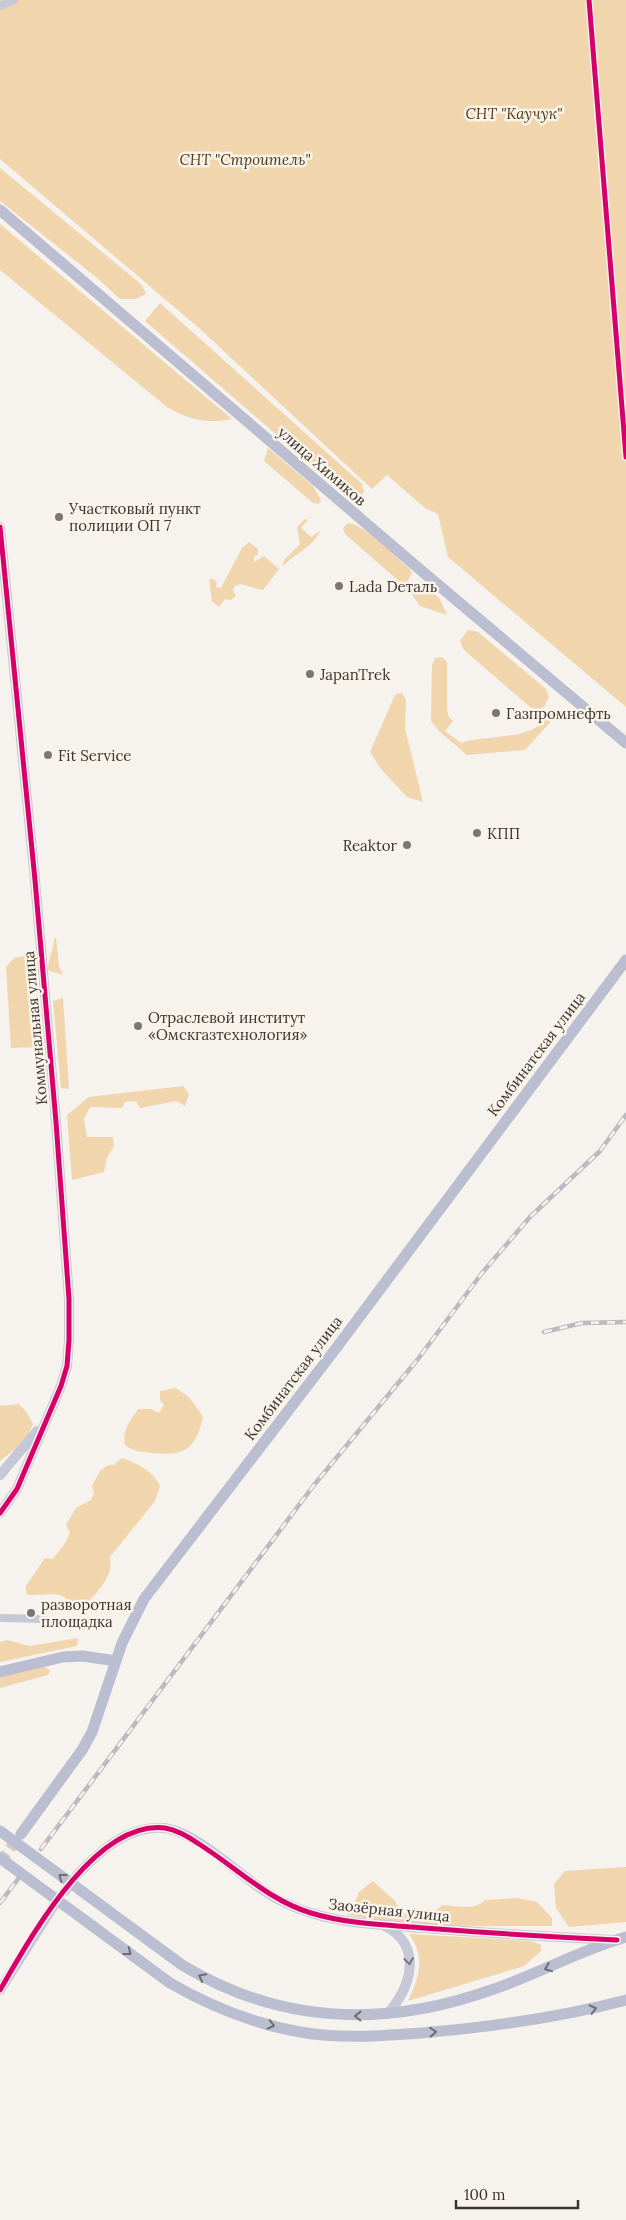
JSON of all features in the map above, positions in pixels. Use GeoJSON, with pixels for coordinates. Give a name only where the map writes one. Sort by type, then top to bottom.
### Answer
{"type":"FeatureCollection","features":[{"type":"Feature","properties":{"kind":"main road","name":"улица Химиков"},"geometry":{"type":"LineString","coordinates":[[0,210],[422,572],[626,743]]}},
{"type":"Feature","properties":{"kind":"main road","name":"Комбинатская улица"},"geometry":{"type":"LineString","coordinates":[[21,1834],[82,1750],[92,1732],[132,1620],[144,1599],[337,1347],[626,960]]}},
{"type":"Feature","properties":{"kind":"main road"},"geometry":{"type":"LineString","coordinates":[[0,1672],[63,1657],[83,1656],[116,1661]]}},
{"type":"Feature","properties":{"kind":"main road","name":"Заозёрная улица"},"geometry":{"type":"LineString","coordinates":[[0,1831],[182,1966],[224,1988],[270,2004],[305,2012],[337,2016],[387,2014],[449,2004],[489,1991],[621,1939]]}},
{"type":"Feature","properties":{"kind":"main road"},"geometry":{"type":"LineString","coordinates":[[0,1858],[170,1983],[195,1998],[226,2011],[300,2032],[342,2036],[372,2036],[461,2030],[556,2017],[626,2000]]}},
{"type":"Feature","properties":{"kind":"street"},"geometry":{"type":"LineString","coordinates":[[0,6],[14,0]]}},
{"type":"Feature","properties":{"kind":"street"},"geometry":{"type":"LineString","coordinates":[[588,0],[626,457]]}},
{"type":"Feature","properties":{"kind":"street","name":"Коммунальная улица"},"geometry":{"type":"LineString","coordinates":[[0,527],[36,889],[68,1299],[69,1340],[67,1366],[61,1386],[17,1490],[0,1513]]}},
{"type":"Feature","properties":{"kind":"street","name":"Коммунальная улица"},"geometry":{"type":"LineString","coordinates":[[0,1476],[44,1423]]}},
{"type":"Feature","properties":{"kind":"street"},"geometry":{"type":"LineString","coordinates":[[0,1618],[44,1619]]}},
{"type":"Feature","properties":{"kind":"street","name":"Заозёрная улица"},"geometry":{"type":"LineString","coordinates":[[77,1875],[98,1852],[111,1844],[144,1830],[165,1828],[176,1831],[199,1844],[265,1892],[312,1913],[382,1924],[621,1939]]}},
{"type":"Feature","properties":{"kind":"street"},"geometry":{"type":"LineString","coordinates":[[0,1990],[54,1905]]}},
{"type":"Feature","properties":{"kind":"street"},"geometry":{"type":"LineString","coordinates":[[382,1924],[394,1930],[401,1938],[408,1954],[410,1970],[403,1995],[387,2014]]}},
{"type":"Feature","properties":{"kind":"green space"},"geometry":{"type":"Polygon","coordinates":[[[0,0],[626,0],[626,707],[448,557],[438,514],[425,508],[387,475],[372,489],[199,328],[0,159],[0,0]]]}},
{"type":"Feature","properties":{"kind":"green space"},"geometry":{"type":"Polygon","coordinates":[[[0,168],[142,285],[146,294],[136,299],[120,299],[96,277],[0,201],[0,168]]]}},
{"type":"Feature","properties":{"kind":"green space"},"geometry":{"type":"Polygon","coordinates":[[[0,224],[232,419],[198,420],[167,407],[0,270],[0,224]]]}},
{"type":"Feature","properties":{"kind":"green space"},"geometry":{"type":"Polygon","coordinates":[[[160,303],[362,484],[364,492],[359,499],[351,499],[145,321],[160,303]]]}},
{"type":"Feature","properties":{"kind":"green space"},"geometry":{"type":"Polygon","coordinates":[[[268,448],[313,486],[321,500],[319,504],[313,503],[264,461],[268,448]]]}},
{"type":"Feature","properties":{"kind":"green space"},"geometry":{"type":"Polygon","coordinates":[[[305,519],[308,520],[301,528],[311,537],[320,531],[309,546],[283,566],[284,560],[300,544],[297,527],[305,519]]]}},
{"type":"Feature","properties":{"kind":"green space"},"geometry":{"type":"Polygon","coordinates":[[[348,523],[363,529],[409,568],[412,573],[406,584],[400,582],[345,534],[343,528],[348,523]]]}},
{"type":"Feature","properties":{"kind":"green space"},"geometry":{"type":"Polygon","coordinates":[[[249,542],[258,549],[258,555],[254,556],[254,562],[264,556],[279,569],[263,590],[240,584],[235,586],[233,590],[236,596],[231,600],[225,599],[219,607],[212,601],[209,579],[217,582],[216,587],[221,588],[242,548],[249,542]]]}},
{"type":"Feature","properties":{"kind":"green space"},"geometry":{"type":"Polygon","coordinates":[[[418,583],[423,583],[439,598],[447,615],[420,606],[411,593],[414,586],[418,583]]]}},
{"type":"Feature","properties":{"kind":"green space"},"geometry":{"type":"Polygon","coordinates":[[[468,630],[478,632],[546,689],[549,697],[544,707],[537,710],[531,708],[464,650],[460,641],[468,630]]]}},
{"type":"Feature","properties":{"kind":"green space"},"geometry":{"type":"Polygon","coordinates":[[[442,657],[447,662],[447,710],[449,717],[453,721],[445,731],[461,743],[523,733],[537,727],[559,713],[573,712],[574,714],[553,719],[525,750],[467,755],[439,731],[431,721],[432,665],[435,658],[442,657]]]}},
{"type":"Feature","properties":{"kind":"green space"},"geometry":{"type":"Polygon","coordinates":[[[402,693],[406,700],[405,728],[423,802],[407,797],[381,769],[370,752],[394,697],[396,694],[402,693]]]}},
{"type":"Feature","properties":{"kind":"green space"},"geometry":{"type":"Polygon","coordinates":[[[54,938],[56,938],[59,966],[63,975],[48,970],[54,938]]]}},
{"type":"Feature","properties":{"kind":"green space"},"geometry":{"type":"Polygon","coordinates":[[[33,956],[36,959],[32,983],[33,1012],[43,1043],[38,1047],[11,1048],[6,967],[14,958],[33,956]]]}},
{"type":"Feature","properties":{"kind":"green space"},"geometry":{"type":"Polygon","coordinates":[[[63,998],[69,1089],[61,1088],[53,1001],[63,998]]]}},
{"type":"Feature","properties":{"kind":"green space"},"geometry":{"type":"Polygon","coordinates":[[[183,1086],[189,1094],[185,1106],[176,1101],[140,1108],[136,1101],[125,1102],[122,1108],[90,1107],[84,1119],[87,1137],[113,1137],[114,1146],[107,1158],[104,1172],[72,1180],[67,1115],[89,1097],[183,1086]]]}},
{"type":"Feature","properties":{"kind":"green space"},"geometry":{"type":"Polygon","coordinates":[[[175,1388],[191,1400],[203,1417],[196,1437],[188,1448],[165,1454],[139,1451],[125,1445],[126,1430],[138,1409],[151,1409],[159,1413],[164,1405],[160,1400],[160,1391],[175,1388]]]}},
{"type":"Feature","properties":{"kind":"green space"},"geometry":{"type":"Polygon","coordinates":[[[19,1404],[33,1424],[25,1441],[0,1461],[0,1406],[19,1404]]]}},
{"type":"Feature","properties":{"kind":"green space"},"geometry":{"type":"Polygon","coordinates":[[[122,1458],[144,1468],[160,1486],[155,1501],[110,1557],[110,1569],[101,1587],[85,1604],[75,1611],[62,1596],[55,1594],[26,1594],[26,1586],[45,1558],[53,1559],[66,1542],[70,1533],[66,1525],[76,1508],[91,1500],[94,1494],[92,1486],[100,1471],[108,1465],[114,1465],[122,1458]]]}},
{"type":"Feature","properties":{"kind":"green space"},"geometry":{"type":"Polygon","coordinates":[[[78,1638],[77,1646],[0,1662],[0,1642],[7,1640],[30,1646],[78,1638]]]}},
{"type":"Feature","properties":{"kind":"green space"},"geometry":{"type":"Polygon","coordinates":[[[45,1667],[50,1670],[48,1675],[0,1688],[0,1677],[45,1667]]]}},
{"type":"Feature","properties":{"kind":"green space"},"geometry":{"type":"Polygon","coordinates":[[[626,1867],[626,1922],[569,1927],[556,1908],[554,1884],[565,1871],[626,1867]]]}},
{"type":"Feature","properties":{"kind":"green space"},"geometry":{"type":"Polygon","coordinates":[[[373,1881],[395,1901],[401,1914],[432,1913],[443,1905],[471,1907],[485,1900],[517,1898],[537,1902],[552,1918],[552,1926],[423,1924],[347,1915],[347,1909],[355,1902],[359,1892],[373,1881]]]}},
{"type":"Feature","properties":{"kind":"green space"},"geometry":{"type":"Polygon","coordinates":[[[409,1934],[531,1941],[541,1945],[541,1951],[524,1966],[408,2001],[418,1975],[419,1967],[418,1951],[409,1934]]]}},
{"type":"Feature","properties":{"kind":"tunnel"},"geometry":{"type":"LineString","coordinates":[[0,1862],[20,1835]]}},
{"type":"Feature","properties":{"kind":"tunnel"},"geometry":{"type":"LineString","coordinates":[[54,1905],[75,1878]]}},
{"type":"Feature","properties":{"kind":"railway"},"geometry":{"type":"LineString","coordinates":[[41,1849],[314,1485],[418,1359],[482,1273],[530,1217],[600,1151],[626,1115]]}},
{"type":"Feature","properties":{"kind":"railway"},"geometry":{"type":"LineString","coordinates":[[544,1332],[582,1323],[626,1322]]}},
{"type":"Feature","properties":{"kind":"railway"},"geometry":{"type":"LineString","coordinates":[[0,1903],[18,1879]]}},
{"type":"Feature","properties":{"kind":"cycle path"},"geometry":{"type":"LineString","coordinates":[[589,0],[626,457]]}},
{"type":"Feature","properties":{"kind":"cycle path"},"geometry":{"type":"LineString","coordinates":[[0,527],[35,880],[69,1299],[67,1366],[61,1386],[17,1489],[0,1513]]}},
{"type":"Feature","properties":{"kind":"cycle path"},"geometry":{"type":"LineString","coordinates":[[0,1990],[47,1914],[67,1887],[90,1862],[113,1843],[139,1831],[165,1828],[191,1839],[253,1883],[281,1900],[325,1917],[381,1925],[617,1940]]}},
{"type":"Feature","properties":{"kind":"place","name":"Участковый пункт полиции ОП 7"},"geometry":{"type":"Point","coordinates":[59,517]}},
{"type":"Feature","properties":{"kind":"place","name":"Lada Dеталь"},"geometry":{"type":"Point","coordinates":[339,586]}},
{"type":"Feature","properties":{"kind":"place","name":"JapanTrek"},"geometry":{"type":"Point","coordinates":[310,674]}},
{"type":"Feature","properties":{"kind":"place","name":"Газпромнефть"},"geometry":{"type":"Point","coordinates":[496,713]}},
{"type":"Feature","properties":{"kind":"place","name":"Fit Service"},"geometry":{"type":"Point","coordinates":[48,755]}},
{"type":"Feature","properties":{"kind":"place","name":"КПП"},"geometry":{"type":"Point","coordinates":[477,833]}},
{"type":"Feature","properties":{"kind":"place","name":"Reaktor"},"geometry":{"type":"Point","coordinates":[407,845]}},
{"type":"Feature","properties":{"kind":"place","name":"Отраслевой институт «Омскгазтехнология»"},"geometry":{"type":"Point","coordinates":[138,1026]}},
{"type":"Feature","properties":{"kind":"place","name":"разворотная площадка"},"geometry":{"type":"Point","coordinates":[31,1613]}},
{"type":"Feature","properties":{"kind":"park label","name":"СНТ \"Каучук\""},"geometry":{"type":"Point","coordinates":[514,113]}},
{"type":"Feature","properties":{"kind":"park label","name":"СНТ \"Строитель\""},"geometry":{"type":"Point","coordinates":[245,159]}}]}
